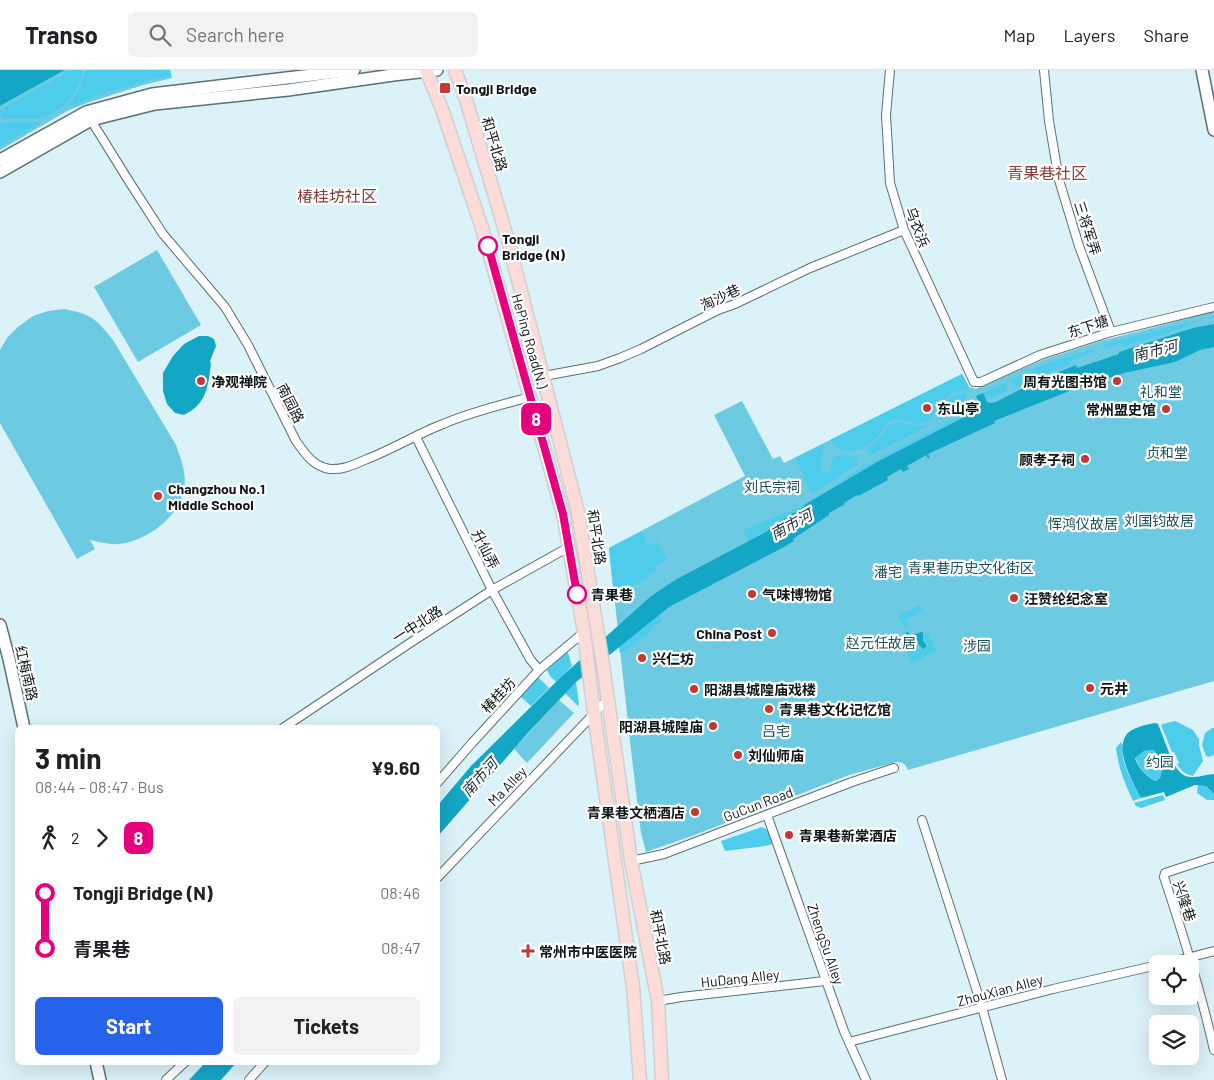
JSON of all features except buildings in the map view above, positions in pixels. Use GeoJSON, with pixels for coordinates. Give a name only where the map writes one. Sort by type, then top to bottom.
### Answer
{"type":"FeatureCollection","features":[{"type":"Feature","properties":{"kind":"main road"},"geometry":{"type":"LineString","coordinates":[[0,160],[88,116],[152,94],[354,70]]}},
{"type":"Feature","properties":{"kind":"main road"},"geometry":{"type":"LineString","coordinates":[[0,172],[88,116],[155,104],[288,90],[430,70]]}},
{"type":"Feature","properties":{"kind":"main road","name":"HePing Road(N.)"},"geometry":{"type":"LineString","coordinates":[[430,70],[482,228],[559,498],[584,632],[594,713]]}},
{"type":"Feature","properties":{"kind":"main road","name":"和平北路"},"geometry":{"type":"LineString","coordinates":[[455,70],[507,237],[578,512],[603,665],[631,861],[658,1001],[662,1080]]}},
{"type":"Feature","properties":{"kind":"main road"},"geometry":{"type":"LineString","coordinates":[[1202,70],[1214,130]]}},
{"type":"Feature","properties":{"kind":"main road","name":"红梅南路"},"geometry":{"type":"LineString","coordinates":[[0,625],[23,725]]}},
{"type":"Feature","properties":{"kind":"main road"},"geometry":{"type":"LineString","coordinates":[[594,713],[633,987],[640,1080]]}},
{"type":"Feature","properties":{"kind":"main road"},"geometry":{"type":"LineString","coordinates":[[97,1065],[100,1080]]}},
{"type":"Feature","properties":{"kind":"street","name":"乌衣浜"},"geometry":{"type":"LineString","coordinates":[[890,70],[886,115],[890,183],[904,230],[974,382]]}},
{"type":"Feature","properties":{"kind":"street","name":"三将军弄"},"geometry":{"type":"LineString","coordinates":[[1044,70],[1049,121],[1059,180],[1079,246],[1111,332]]}},
{"type":"Feature","properties":{"kind":"street","name":"南园路"},"geometry":{"type":"LineString","coordinates":[[88,116],[163,234],[224,308],[248,345],[296,441],[304,453],[316,464],[330,469],[346,468],[381,454],[443,424],[530,397]]}},
{"type":"Feature","properties":{"kind":"street","name":"淘沙巷"},"geometry":{"type":"LineString","coordinates":[[544,376],[598,366],[620,358],[810,268],[904,230]]}},
{"type":"Feature","properties":{"kind":"street","name":"东下塘"},"geometry":{"type":"LineString","coordinates":[[974,382],[981,382],[1040,355],[1111,332],[1214,307]]}},
{"type":"Feature","properties":{"kind":"street","name":"升仙弄"},"geometry":{"type":"LineString","coordinates":[[416,437],[492,590],[530,659],[539,670]]}},
{"type":"Feature","properties":{"kind":"street","name":"一中北路"},"geometry":{"type":"LineString","coordinates":[[288,725],[492,590],[569,547]]}},
{"type":"Feature","properties":{"kind":"street","name":"椿桂坊"},"geometry":{"type":"LineString","coordinates":[[440,780],[539,670],[584,632]]}},
{"type":"Feature","properties":{"kind":"street","name":"Ma Alley"},"geometry":{"type":"LineString","coordinates":[[440,875],[607,700]]}},
{"type":"Feature","properties":{"kind":"street","name":"GuCun Road"},"geometry":{"type":"LineString","coordinates":[[631,861],[664,854],[852,782],[894,768]]}},
{"type":"Feature","properties":{"kind":"street","name":"ZhengSu Alley"},"geometry":{"type":"LineString","coordinates":[[767,814],[825,981],[866,1080]]}},
{"type":"Feature","properties":{"kind":"street"},"geometry":{"type":"LineString","coordinates":[[922,820],[982,1007],[1002,1080]]}},
{"type":"Feature","properties":{"kind":"street","name":"兴隆巷"},"geometry":{"type":"LineString","coordinates":[[1189,955],[1164,877],[1166,873],[1214,857]]}},
{"type":"Feature","properties":{"kind":"street"},"geometry":{"type":"LineString","coordinates":[[1199,955],[1214,951]]}},
{"type":"Feature","properties":{"kind":"street","name":"ZhouXian Alley"},"geometry":{"type":"LineString","coordinates":[[849,1042],[1053,989],[1149,967]]}},
{"type":"Feature","properties":{"kind":"street","name":"HuDang Alley"},"geometry":{"type":"LineString","coordinates":[[658,1001],[825,981]]}},
{"type":"Feature","properties":{"kind":"street"},"geometry":{"type":"LineString","coordinates":[[1199,988],[1214,1050]]}},
{"type":"Feature","properties":{"kind":"street"},"geometry":{"type":"LineString","coordinates":[[166,1080],[182,1065]]}},
{"type":"Feature","properties":{"kind":"street"},"geometry":{"type":"LineString","coordinates":[[250,1080],[262,1065]]}},
{"type":"Feature","properties":{"kind":"green space"},"geometry":{"type":"Polygon","coordinates":[[[65,70],[170,70],[172,78],[143,85],[69,110],[0,150],[0,106],[65,70]]]}},
{"type":"Feature","properties":{"kind":"green space"},"geometry":{"type":"Polygon","coordinates":[[[71,70],[82,70],[81,78],[74,94],[64,106],[38,119],[3,119],[1,117],[0,110],[71,70]]]}},
{"type":"Feature","properties":{"kind":"green space"},"geometry":{"type":"Polygon","coordinates":[[[86,70],[170,70],[171,75],[119,89],[69,107],[81,85],[86,70]]]}},
{"type":"Feature","properties":{"kind":"green space"},"geometry":{"type":"Polygon","coordinates":[[[38,122],[38,124],[0,146],[0,123],[38,122]]]}},
{"type":"Feature","properties":{"kind":"green space"},"geometry":{"type":"Polygon","coordinates":[[[157,250],[201,325],[138,362],[94,287],[157,250]]]}},
{"type":"Feature","properties":{"kind":"green space"},"geometry":{"type":"Polygon","coordinates":[[[64,309],[93,318],[113,340],[176,445],[185,478],[181,500],[160,526],[131,542],[109,544],[90,540],[95,549],[77,559],[0,423],[0,350],[7,338],[33,316],[48,311],[64,309]]]}},
{"type":"Feature","properties":{"kind":"green space","name":"青果巷历史文化街区"},"geometry":{"type":"Polygon","coordinates":[[[1214,312],[1214,681],[908,770],[904,763],[896,762],[849,775],[646,852],[641,833],[609,548],[745,476],[714,415],[742,401],[773,459],[780,456],[784,463],[962,374],[969,387],[976,389],[1040,361],[1101,341],[1214,312]]]}},
{"type":"Feature","properties":{"kind":"green space"},"geometry":{"type":"Polygon","coordinates":[[[1190,322],[1191,325],[1122,347],[1121,343],[1104,349],[1102,345],[1120,340],[1190,322]]]}},
{"type":"Feature","properties":{"kind":"green space"},"geometry":{"type":"Polygon","coordinates":[[[1093,349],[1094,352],[1069,361],[1069,364],[1016,387],[1011,380],[1043,365],[1093,349]]]}},
{"type":"Feature","properties":{"kind":"green space"},"geometry":{"type":"Polygon","coordinates":[[[962,374],[969,387],[968,391],[952,393],[941,404],[928,403],[922,406],[925,413],[932,409],[930,407],[939,407],[929,421],[912,423],[896,419],[890,421],[871,442],[854,451],[842,449],[830,440],[962,374]]]}},
{"type":"Feature","properties":{"kind":"green space"},"geometry":{"type":"Polygon","coordinates":[[[1005,383],[1008,388],[1007,391],[991,398],[990,395],[985,397],[983,393],[1005,383]]]}},
{"type":"Feature","properties":{"kind":"green space"},"geometry":{"type":"Polygon","coordinates":[[[959,394],[967,394],[961,409],[936,422],[935,420],[949,399],[959,394]]]}},
{"type":"Feature","properties":{"kind":"green space"},"geometry":{"type":"Polygon","coordinates":[[[980,405],[978,410],[879,461],[823,494],[875,460],[980,405]]]}},
{"type":"Feature","properties":{"kind":"green space"},"geometry":{"type":"Polygon","coordinates":[[[899,422],[913,425],[928,424],[929,426],[871,455],[868,454],[866,450],[880,438],[890,425],[899,422]]]}},
{"type":"Feature","properties":{"kind":"green space"},"geometry":{"type":"Polygon","coordinates":[[[823,444],[821,469],[824,472],[831,470],[835,456],[855,456],[858,463],[812,494],[795,458],[823,444]]]}},
{"type":"Feature","properties":{"kind":"green space"},"geometry":{"type":"Polygon","coordinates":[[[804,505],[805,507],[748,541],[743,530],[804,505]]]}},
{"type":"Feature","properties":{"kind":"green space"},"geometry":{"type":"Polygon","coordinates":[[[642,531],[647,546],[657,541],[667,560],[655,566],[657,570],[614,598],[609,548],[642,531]]]}},
{"type":"Feature","properties":{"kind":"green space"},"geometry":{"type":"Polygon","coordinates":[[[920,605],[923,611],[906,619],[908,627],[905,628],[898,615],[920,605]]]}},
{"type":"Feature","properties":{"kind":"green space"},"geometry":{"type":"Polygon","coordinates":[[[660,614],[662,622],[654,625],[647,636],[637,641],[638,644],[620,653],[619,647],[660,614]]]}},
{"type":"Feature","properties":{"kind":"green space"},"geometry":{"type":"Polygon","coordinates":[[[928,632],[934,647],[937,647],[938,650],[911,663],[906,653],[911,651],[910,648],[915,645],[921,649],[926,648],[925,636],[928,632]]]}},
{"type":"Feature","properties":{"kind":"green space"},"geometry":{"type":"Polygon","coordinates":[[[568,653],[572,666],[556,682],[547,670],[568,653]]]}},
{"type":"Feature","properties":{"kind":"green space"},"geometry":{"type":"Polygon","coordinates":[[[537,676],[549,688],[531,706],[519,695],[537,676]]]}},
{"type":"Feature","properties":{"kind":"green space"},"geometry":{"type":"Polygon","coordinates":[[[576,682],[579,704],[578,706],[565,693],[576,682]]]}},
{"type":"Feature","properties":{"kind":"green space"},"geometry":{"type":"Polygon","coordinates":[[[559,700],[574,713],[527,763],[514,749],[559,700]]]}},
{"type":"Feature","properties":{"kind":"green space"},"geometry":{"type":"Polygon","coordinates":[[[1175,721],[1193,730],[1199,739],[1203,761],[1193,776],[1184,772],[1177,764],[1179,763],[1174,752],[1172,752],[1161,725],[1175,721]]]}},
{"type":"Feature","properties":{"kind":"green space"},"geometry":{"type":"Polygon","coordinates":[[[1214,728],[1214,755],[1209,757],[1206,756],[1202,745],[1205,733],[1214,728]]]}},
{"type":"Feature","properties":{"kind":"green space"},"geometry":{"type":"Polygon","coordinates":[[[1121,742],[1126,768],[1141,798],[1133,801],[1122,775],[1117,756],[1116,748],[1121,742]]]}},
{"type":"Feature","properties":{"kind":"green space","name":"约园"},"geometry":{"type":"Polygon","coordinates":[[[1153,750],[1160,760],[1161,767],[1160,778],[1156,781],[1143,771],[1135,757],[1144,751],[1153,750]]]}},
{"type":"Feature","properties":{"kind":"green space"},"geometry":{"type":"Polygon","coordinates":[[[1198,785],[1206,786],[1214,794],[1214,800],[1207,800],[1197,793],[1198,785]]]}},
{"type":"Feature","properties":{"kind":"green space"},"geometry":{"type":"Polygon","coordinates":[[[1163,795],[1165,800],[1141,808],[1134,803],[1163,795]]]}},
{"type":"Feature","properties":{"kind":"green space"},"geometry":{"type":"Polygon","coordinates":[[[762,827],[770,834],[773,844],[725,851],[721,841],[762,827]]]}},
{"type":"Feature","properties":{"kind":"water"},"geometry":{"type":"Polygon","coordinates":[[[0,70],[65,70],[0,106],[0,70]]]}},
{"type":"Feature","properties":{"kind":"water","name":"南市河"},"geometry":{"type":"Polygon","coordinates":[[[1214,324],[1214,347],[1200,350],[1175,362],[1124,373],[1087,384],[994,421],[995,423],[928,454],[930,458],[926,455],[907,466],[909,469],[903,472],[901,469],[887,477],[888,480],[844,503],[782,548],[669,607],[576,682],[527,734],[440,834],[440,803],[471,766],[561,677],[650,597],[675,580],[764,533],[804,507],[804,505],[879,461],[978,410],[980,405],[976,396],[983,393],[987,402],[996,402],[1035,382],[1076,365],[1077,368],[1193,328],[1214,324]]]}},
{"type":"Feature","properties":{"kind":"water"},"geometry":{"type":"Polygon","coordinates":[[[199,336],[208,336],[214,339],[216,346],[210,361],[205,394],[192,411],[184,415],[175,413],[167,404],[163,391],[163,373],[173,356],[184,344],[199,336]]]}},
{"type":"Feature","properties":{"kind":"water"},"geometry":{"type":"Polygon","coordinates":[[[906,632],[910,636],[923,632],[923,640],[926,647],[923,649],[917,643],[911,645],[906,632]]]}},
{"type":"Feature","properties":{"kind":"water"},"geometry":{"type":"Polygon","coordinates":[[[1155,723],[1158,724],[1169,755],[1182,774],[1189,777],[1197,777],[1214,774],[1214,794],[1206,786],[1195,785],[1166,797],[1164,792],[1141,798],[1123,756],[1124,739],[1132,730],[1155,723]],[[1153,750],[1144,751],[1135,758],[1143,772],[1156,781],[1160,778],[1161,767],[1153,750]]]}},
{"type":"Feature","properties":{"kind":"water"},"geometry":{"type":"Polygon","coordinates":[[[203,1065],[234,1065],[221,1080],[189,1080],[203,1065]]]}},
{"type":"Feature","properties":{"kind":"bus line","name":"8"},"geometry":{"type":"LineString","coordinates":[[488,246],[563,514],[577,594]]}},
{"type":"Feature","properties":{"kind":"place","name":"Tongji Bridge"},"geometry":{"type":"Point","coordinates":[445,88]}},
{"type":"Feature","properties":{"kind":"place","name":"Tongji Bridge (N)"},"geometry":{"type":"Point","coordinates":[488,246]}},
{"type":"Feature","properties":{"kind":"place","name":"净观禅院"},"geometry":{"type":"Point","coordinates":[201,381]}},
{"type":"Feature","properties":{"kind":"place","name":"周有光图书馆"},"geometry":{"type":"Point","coordinates":[1117,381]}},
{"type":"Feature","properties":{"kind":"place","name":"东山亭"},"geometry":{"type":"Point","coordinates":[927,408]}},
{"type":"Feature","properties":{"kind":"place","name":"常州盟史馆"},"geometry":{"type":"Point","coordinates":[1166,409]}},
{"type":"Feature","properties":{"kind":"place","name":"顾孝子祠"},"geometry":{"type":"Point","coordinates":[1085,459]}},
{"type":"Feature","properties":{"kind":"place","name":"Changzhou No.1 Middle School"},"geometry":{"type":"Point","coordinates":[158,496]}},
{"type":"Feature","properties":{"kind":"place","name":"青果巷"},"geometry":{"type":"Point","coordinates":[577,594]}},
{"type":"Feature","properties":{"kind":"place","name":"气味博物馆"},"geometry":{"type":"Point","coordinates":[752,594]}},
{"type":"Feature","properties":{"kind":"place","name":"汪赞纶纪念室"},"geometry":{"type":"Point","coordinates":[1014,598]}},
{"type":"Feature","properties":{"kind":"place","name":"China Post"},"geometry":{"type":"Point","coordinates":[772,633]}},
{"type":"Feature","properties":{"kind":"place","name":"兴仁坊"},"geometry":{"type":"Point","coordinates":[642,658]}},
{"type":"Feature","properties":{"kind":"place","name":"元井"},"geometry":{"type":"Point","coordinates":[1090,688]}},
{"type":"Feature","properties":{"kind":"place","name":"阳湖县城隍庙戏楼"},"geometry":{"type":"Point","coordinates":[694,689]}},
{"type":"Feature","properties":{"kind":"place","name":"青果巷文化记忆馆"},"geometry":{"type":"Point","coordinates":[769,709]}},
{"type":"Feature","properties":{"kind":"place","name":"阳湖县城隍庙"},"geometry":{"type":"Point","coordinates":[713,726]}},
{"type":"Feature","properties":{"kind":"place","name":"刘仙师庙"},"geometry":{"type":"Point","coordinates":[738,755]}},
{"type":"Feature","properties":{"kind":"place","name":"青果巷文栖酒店"},"geometry":{"type":"Point","coordinates":[695,812]}},
{"type":"Feature","properties":{"kind":"place","name":"青果巷新棠酒店"},"geometry":{"type":"Point","coordinates":[789,835]}},
{"type":"Feature","properties":{"kind":"place","name":"常州市中医医院"},"geometry":{"type":"Point","coordinates":[528,951]}},
{"type":"Feature","properties":{"kind":"district","name":"青果巷社区"},"geometry":{"type":"Point","coordinates":[1047,172]}},
{"type":"Feature","properties":{"kind":"district","name":"椿桂坊社区"},"geometry":{"type":"Point","coordinates":[337,195]}},
{"type":"Feature","properties":{"kind":"park label","name":"礼和堂"},"geometry":{"type":"Point","coordinates":[1161,391]}},
{"type":"Feature","properties":{"kind":"park label","name":"贞和堂"},"geometry":{"type":"Point","coordinates":[1167,452]}},
{"type":"Feature","properties":{"kind":"park label","name":"刘氏宗祠"},"geometry":{"type":"Point","coordinates":[772,486]}},
{"type":"Feature","properties":{"kind":"park label","name":"刘国钧故居"},"geometry":{"type":"Point","coordinates":[1159,520]}},
{"type":"Feature","properties":{"kind":"park label","name":"恽鸿仪故居"},"geometry":{"type":"Point","coordinates":[1083,523]}},
{"type":"Feature","properties":{"kind":"park label","name":"潘宅"},"geometry":{"type":"Point","coordinates":[888,571]}},
{"type":"Feature","properties":{"kind":"park label","name":"赵元任故居"},"geometry":{"type":"Point","coordinates":[881,642]}},
{"type":"Feature","properties":{"kind":"park label","name":"涉园"},"geometry":{"type":"Point","coordinates":[977,645]}},
{"type":"Feature","properties":{"kind":"park label","name":"吕宅"},"geometry":{"type":"Point","coordinates":[776,730]}}]}
